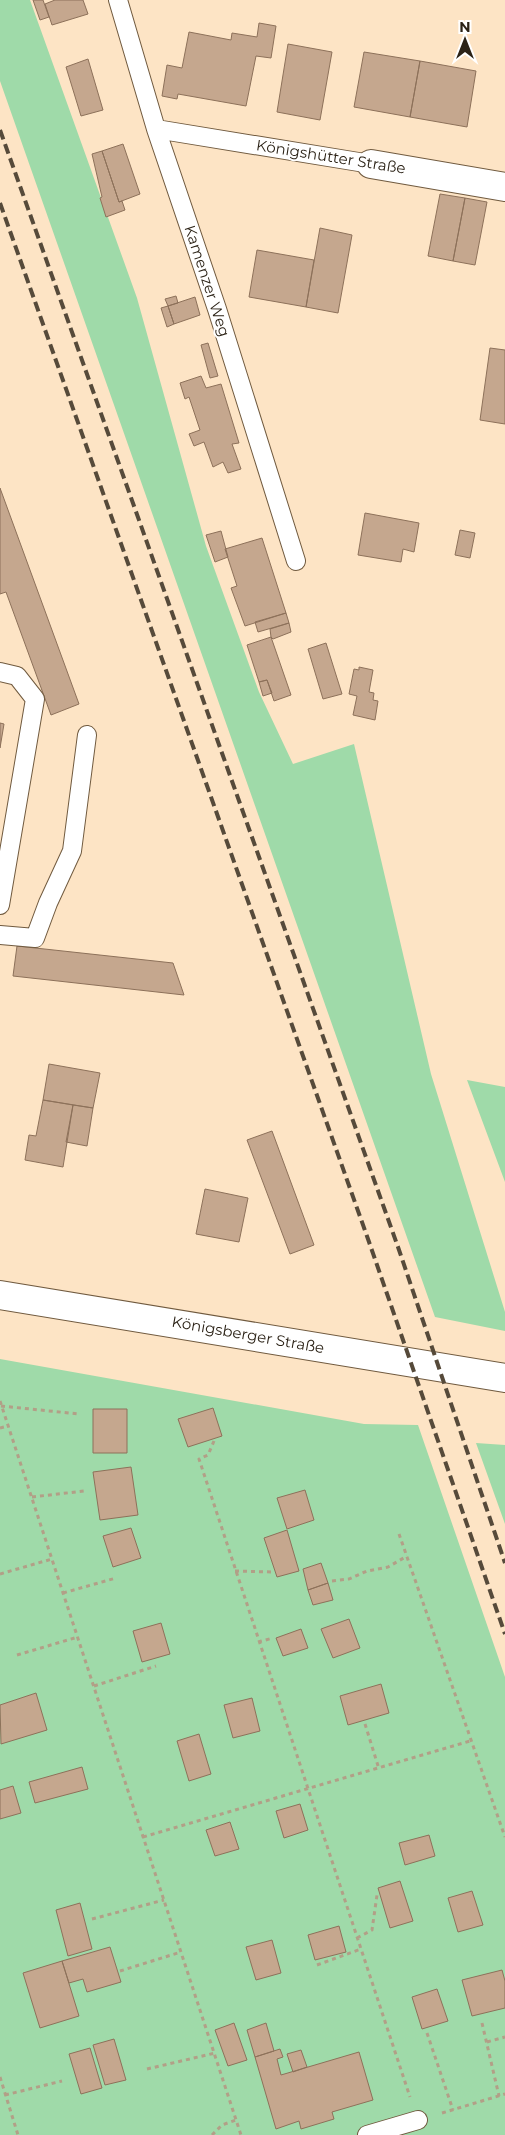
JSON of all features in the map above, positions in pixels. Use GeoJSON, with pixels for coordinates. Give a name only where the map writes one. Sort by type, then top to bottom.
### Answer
{"type":"FeatureCollection","features":[{"type":"Feature","properties":{"kind":"main road","name":"Königshütter Straße"},"geometry":{"type":"LineString","coordinates":[[371,164],[505,187]]}},
{"type":"Feature","properties":{"kind":"main road","name":"Königsberger Straße"},"geometry":{"type":"LineString","coordinates":[[0,1294],[501,1377]]}},
{"type":"Feature","properties":{"kind":"lane","name":"Kamenzer Weg"},"geometry":{"type":"LineString","coordinates":[[118,0],[156,129],[217,309],[296,561]]}},
{"type":"Feature","properties":{"kind":"lane","name":"Königshütter Straße"},"geometry":{"type":"LineString","coordinates":[[156,129],[371,164]]}},
{"type":"Feature","properties":{"kind":"lane"},"geometry":{"type":"LineString","coordinates":[[0,672],[17,676],[35,699],[0,905]]}},
{"type":"Feature","properties":{"kind":"lane"},"geometry":{"type":"LineString","coordinates":[[0,935],[36,938],[48,903],[72,851],[87,735]]}},
{"type":"Feature","properties":{"kind":"lane"},"geometry":{"type":"LineString","coordinates":[[367,2135],[418,2120]]}},
{"type":"Feature","properties":{"kind":"path"},"geometry":{"type":"LineString","coordinates":[[78,1414],[1,1404],[241,2135]]}},
{"type":"Feature","properties":{"kind":"path"},"geometry":{"type":"LineString","coordinates":[[0,1428],[8,1426]]}},
{"type":"Feature","properties":{"kind":"path"},"geometry":{"type":"LineString","coordinates":[[214,1441],[208,1455],[200,1459],[258,1642],[418,2120],[505,2094]]}},
{"type":"Feature","properties":{"kind":"path"},"geometry":{"type":"LineString","coordinates":[[32,1498],[84,1491]]}},
{"type":"Feature","properties":{"kind":"path"},"geometry":{"type":"LineString","coordinates":[[399,1534],[505,1837]]}},
{"type":"Feature","properties":{"kind":"path"},"geometry":{"type":"LineString","coordinates":[[332,1581],[349,1580],[367,1571],[388,1567],[407,1556]]}},
{"type":"Feature","properties":{"kind":"path"},"geometry":{"type":"LineString","coordinates":[[0,1574],[52,1559]]}},
{"type":"Feature","properties":{"kind":"path"},"geometry":{"type":"LineString","coordinates":[[235,1571],[272,1572]]}},
{"type":"Feature","properties":{"kind":"path"},"geometry":{"type":"LineString","coordinates":[[64,1593],[116,1578]]}},
{"type":"Feature","properties":{"kind":"path"},"geometry":{"type":"LineString","coordinates":[[17,1655],[78,1637]]}},
{"type":"Feature","properties":{"kind":"path"},"geometry":{"type":"LineString","coordinates":[[258,1642],[273,1638]]}},
{"type":"Feature","properties":{"kind":"path"},"geometry":{"type":"LineString","coordinates":[[94,1686],[156,1666]]}},
{"type":"Feature","properties":{"kind":"path"},"geometry":{"type":"LineString","coordinates":[[365,1724],[379,1769]]}},
{"type":"Feature","properties":{"kind":"path"},"geometry":{"type":"LineString","coordinates":[[143,1837],[470,1741]]}},
{"type":"Feature","properties":{"kind":"path"},"geometry":{"type":"LineString","coordinates":[[357,1938],[372,1930],[377,1895]]}},
{"type":"Feature","properties":{"kind":"path"},"geometry":{"type":"LineString","coordinates":[[92,1919],[164,1900]]}},
{"type":"Feature","properties":{"kind":"path"},"geometry":{"type":"LineString","coordinates":[[316,1964],[361,1950]]}},
{"type":"Feature","properties":{"kind":"path"},"geometry":{"type":"LineString","coordinates":[[120,1971],[181,1952]]}},
{"type":"Feature","properties":{"kind":"path"},"geometry":{"type":"LineString","coordinates":[[482,2023],[499,2096]]}},
{"type":"Feature","properties":{"kind":"path"},"geometry":{"type":"LineString","coordinates":[[427,2033],[452,2110]]}},
{"type":"Feature","properties":{"kind":"path"},"geometry":{"type":"LineString","coordinates":[[486,2042],[505,2037]]}},
{"type":"Feature","properties":{"kind":"path"},"geometry":{"type":"LineString","coordinates":[[146,2069],[214,2053]]}},
{"type":"Feature","properties":{"kind":"path"},"geometry":{"type":"LineString","coordinates":[[0,2077],[18,2135]]}},
{"type":"Feature","properties":{"kind":"path"},"geometry":{"type":"LineString","coordinates":[[5,2095],[62,2081]]}},
{"type":"Feature","properties":{"kind":"path"},"geometry":{"type":"LineString","coordinates":[[212,2135],[222,2125],[236,2120]]}},
{"type":"Feature","properties":{"kind":"green space"},"geometry":{"type":"Polygon","coordinates":[[[0,0],[30,0],[137,298],[206,546],[259,692],[293,764],[354,744],[431,1074],[505,1312],[505,1331],[435,1317],[0,81],[0,0]]]}},
{"type":"Feature","properties":{"kind":"green space"},"geometry":{"type":"Polygon","coordinates":[[[467,1080],[505,1087],[505,1182],[467,1080]]]}},
{"type":"Feature","properties":{"kind":"green space"},"geometry":{"type":"Polygon","coordinates":[[[0,1359],[364,1424],[418,1425],[505,1677],[505,2135],[0,2135],[0,1359]]]}},
{"type":"Feature","properties":{"kind":"green space"},"geometry":{"type":"Polygon","coordinates":[[[476,1443],[505,1445],[505,1524],[476,1443]]]}},
{"type":"Feature","properties":{"kind":"building"},"geometry":{"type":"Polygon","coordinates":[[[33,0],[43,0],[49,17],[40,20],[33,0]]]}},
{"type":"Feature","properties":{"kind":"building"},"geometry":{"type":"Polygon","coordinates":[[[55,0],[83,0],[88,14],[52,25],[45,4],[55,0]]]}},
{"type":"Feature","properties":{"kind":"building"},"geometry":{"type":"Polygon","coordinates":[[[259,23],[276,26],[271,58],[256,56],[246,106],[178,94],[177,99],[162,96],[167,65],[182,68],[189,32],[231,40],[232,33],[257,37],[259,23]]]}},
{"type":"Feature","properties":{"kind":"building"},"geometry":{"type":"Polygon","coordinates":[[[288,44],[332,52],[320,120],[277,112],[288,44]]]}},
{"type":"Feature","properties":{"kind":"building"},"geometry":{"type":"Polygon","coordinates":[[[364,52],[420,61],[410,117],[354,107],[364,52]]]}},
{"type":"Feature","properties":{"kind":"building"},"geometry":{"type":"Polygon","coordinates":[[[88,59],[103,110],[81,116],[66,67],[88,59]]]}},
{"type":"Feature","properties":{"kind":"building"},"geometry":{"type":"Polygon","coordinates":[[[420,61],[476,71],[467,127],[410,117],[420,61]]]}},
{"type":"Feature","properties":{"kind":"building"},"geometry":{"type":"Polygon","coordinates":[[[123,144],[140,194],[119,202],[102,151],[123,144]]]}},
{"type":"Feature","properties":{"kind":"building"},"geometry":{"type":"Polygon","coordinates":[[[102,151],[119,202],[122,201],[125,210],[106,217],[100,198],[102,197],[92,154],[102,151]]]}},
{"type":"Feature","properties":{"kind":"building"},"geometry":{"type":"Polygon","coordinates":[[[440,194],[465,198],[453,261],[428,256],[440,194]]]}},
{"type":"Feature","properties":{"kind":"building"},"geometry":{"type":"Polygon","coordinates":[[[465,198],[487,202],[475,265],[453,261],[465,198]]]}},
{"type":"Feature","properties":{"kind":"building"},"geometry":{"type":"Polygon","coordinates":[[[320,228],[352,235],[338,313],[306,307],[320,228]]]}},
{"type":"Feature","properties":{"kind":"building"},"geometry":{"type":"Polygon","coordinates":[[[257,250],[314,260],[306,307],[249,297],[257,250]]]}},
{"type":"Feature","properties":{"kind":"building"},"geometry":{"type":"Polygon","coordinates":[[[176,296],[178,303],[168,306],[165,299],[176,296]]]}},
{"type":"Feature","properties":{"kind":"building"},"geometry":{"type":"Polygon","coordinates":[[[195,297],[200,315],[174,324],[168,306],[195,297]]]}},
{"type":"Feature","properties":{"kind":"building"},"geometry":{"type":"Polygon","coordinates":[[[168,306],[174,324],[167,327],[161,308],[168,306]]]}},
{"type":"Feature","properties":{"kind":"building"},"geometry":{"type":"Polygon","coordinates":[[[208,343],[218,376],[210,378],[201,345],[208,343]]]}},
{"type":"Feature","properties":{"kind":"building"},"geometry":{"type":"Polygon","coordinates":[[[490,348],[505,350],[505,424],[480,420],[490,348]]]}},
{"type":"Feature","properties":{"kind":"building"},"geometry":{"type":"Polygon","coordinates":[[[201,376],[206,388],[221,384],[239,443],[232,444],[241,469],[228,473],[223,462],[213,467],[204,442],[194,446],[189,434],[200,430],[189,397],[185,399],[180,383],[201,376]]]}},
{"type":"Feature","properties":{"kind":"building"},"geometry":{"type":"Polygon","coordinates":[[[0,488],[79,704],[51,715],[6,592],[0,594],[0,488]]]}},
{"type":"Feature","properties":{"kind":"building"},"geometry":{"type":"Polygon","coordinates":[[[365,513],[419,523],[414,552],[403,549],[401,562],[358,555],[365,513]]]}},
{"type":"Feature","properties":{"kind":"building"},"geometry":{"type":"Polygon","coordinates":[[[460,530],[475,533],[470,558],[455,555],[460,530]]]}},
{"type":"Feature","properties":{"kind":"building"},"geometry":{"type":"Polygon","coordinates":[[[221,531],[228,557],[215,562],[206,535],[221,531]]]}},
{"type":"Feature","properties":{"kind":"building"},"geometry":{"type":"Polygon","coordinates":[[[262,538],[286,613],[245,626],[231,588],[237,586],[225,549],[262,538]]]}},
{"type":"Feature","properties":{"kind":"building"},"geometry":{"type":"Polygon","coordinates":[[[286,613],[289,623],[258,632],[255,622],[286,613]]]}},
{"type":"Feature","properties":{"kind":"building"},"geometry":{"type":"Polygon","coordinates":[[[289,623],[291,632],[273,639],[271,637],[270,629],[289,623]]]}},
{"type":"Feature","properties":{"kind":"building"},"geometry":{"type":"Polygon","coordinates":[[[271,637],[291,695],[274,701],[267,680],[259,682],[247,645],[271,637]]]}},
{"type":"Feature","properties":{"kind":"building"},"geometry":{"type":"Polygon","coordinates":[[[326,643],[342,694],[323,699],[308,649],[326,643]]]}},
{"type":"Feature","properties":{"kind":"building"},"geometry":{"type":"Polygon","coordinates":[[[359,667],[373,670],[369,692],[374,693],[373,700],[378,701],[375,720],[353,715],[357,696],[349,694],[354,669],[359,670],[359,667]]]}},
{"type":"Feature","properties":{"kind":"building"},"geometry":{"type":"Polygon","coordinates":[[[267,680],[272,693],[263,696],[259,682],[267,680]]]}},
{"type":"Feature","properties":{"kind":"building"},"geometry":{"type":"Polygon","coordinates":[[[0,723],[4,724],[0,748],[0,723]]]}},
{"type":"Feature","properties":{"kind":"building"},"geometry":{"type":"Polygon","coordinates":[[[17,946],[173,963],[184,995],[13,976],[17,946]]]}},
{"type":"Feature","properties":{"kind":"building"},"geometry":{"type":"Polygon","coordinates":[[[49,1064],[100,1073],[93,1108],[43,1100],[49,1064]]]}},
{"type":"Feature","properties":{"kind":"building"},"geometry":{"type":"Polygon","coordinates":[[[43,1100],[73,1105],[63,1167],[25,1160],[29,1135],[36,1136],[43,1100]]]}},
{"type":"Feature","properties":{"kind":"building"},"geometry":{"type":"Polygon","coordinates":[[[73,1105],[93,1108],[87,1146],[66,1142],[73,1105]]]}},
{"type":"Feature","properties":{"kind":"building"},"geometry":{"type":"Polygon","coordinates":[[[272,1131],[314,1245],[290,1254],[247,1140],[272,1131]]]}},
{"type":"Feature","properties":{"kind":"building"},"geometry":{"type":"Polygon","coordinates":[[[205,1189],[248,1198],[239,1242],[196,1234],[205,1189]]]}},
{"type":"Feature","properties":{"kind":"building"},"geometry":{"type":"Polygon","coordinates":[[[213,1408],[222,1436],[188,1447],[178,1419],[213,1408]]]}},
{"type":"Feature","properties":{"kind":"building"},"geometry":{"type":"Polygon","coordinates":[[[93,1409],[127,1409],[127,1453],[93,1453],[93,1409]]]}},
{"type":"Feature","properties":{"kind":"building"},"geometry":{"type":"Polygon","coordinates":[[[131,1467],[138,1515],[100,1520],[93,1472],[131,1467]]]}},
{"type":"Feature","properties":{"kind":"building"},"geometry":{"type":"Polygon","coordinates":[[[305,1490],[314,1520],[287,1529],[277,1498],[305,1490]]]}},
{"type":"Feature","properties":{"kind":"building"},"geometry":{"type":"Polygon","coordinates":[[[131,1528],[141,1558],[113,1567],[103,1536],[131,1528]]]}},
{"type":"Feature","properties":{"kind":"building"},"geometry":{"type":"Polygon","coordinates":[[[287,1530],[299,1571],[277,1577],[264,1538],[287,1530]]]}},
{"type":"Feature","properties":{"kind":"building"},"geometry":{"type":"Polygon","coordinates":[[[321,1563],[328,1583],[308,1590],[303,1569],[321,1563]]]}},
{"type":"Feature","properties":{"kind":"building"},"geometry":{"type":"Polygon","coordinates":[[[328,1583],[333,1600],[313,1605],[308,1590],[328,1583]]]}},
{"type":"Feature","properties":{"kind":"building"},"geometry":{"type":"Polygon","coordinates":[[[349,1619],[360,1648],[333,1658],[321,1629],[349,1619]]]}},
{"type":"Feature","properties":{"kind":"building"},"geometry":{"type":"Polygon","coordinates":[[[161,1623],[170,1654],[142,1662],[133,1631],[161,1623]]]}},
{"type":"Feature","properties":{"kind":"building"},"geometry":{"type":"Polygon","coordinates":[[[301,1629],[308,1648],[283,1656],[276,1638],[301,1629]]]}},
{"type":"Feature","properties":{"kind":"building"},"geometry":{"type":"Polygon","coordinates":[[[381,1684],[389,1713],[348,1725],[340,1696],[381,1684]]]}},
{"type":"Feature","properties":{"kind":"building"},"geometry":{"type":"Polygon","coordinates":[[[36,1693],[47,1730],[1,1744],[0,1705],[36,1693]]]}},
{"type":"Feature","properties":{"kind":"building"},"geometry":{"type":"Polygon","coordinates":[[[252,1698],[260,1731],[233,1738],[224,1705],[252,1698]]]}},
{"type":"Feature","properties":{"kind":"building"},"geometry":{"type":"Polygon","coordinates":[[[199,1734],[211,1774],[189,1781],[177,1741],[199,1734]]]}},
{"type":"Feature","properties":{"kind":"building"},"geometry":{"type":"Polygon","coordinates":[[[82,1767],[88,1789],[35,1803],[29,1782],[82,1767]]]}},
{"type":"Feature","properties":{"kind":"building"},"geometry":{"type":"Polygon","coordinates":[[[13,1786],[21,1813],[0,1819],[0,1790],[13,1786]]]}},
{"type":"Feature","properties":{"kind":"building"},"geometry":{"type":"Polygon","coordinates":[[[300,1804],[308,1830],[284,1838],[276,1811],[300,1804]]]}},
{"type":"Feature","properties":{"kind":"building"},"geometry":{"type":"Polygon","coordinates":[[[230,1822],[239,1849],[215,1856],[206,1830],[230,1822]]]}},
{"type":"Feature","properties":{"kind":"building"},"geometry":{"type":"Polygon","coordinates":[[[429,1835],[435,1856],[405,1865],[399,1843],[429,1835]]]}},
{"type":"Feature","properties":{"kind":"building"},"geometry":{"type":"Polygon","coordinates":[[[400,1881],[413,1921],[390,1928],[378,1888],[400,1881]]]}},
{"type":"Feature","properties":{"kind":"building"},"geometry":{"type":"Polygon","coordinates":[[[472,1891],[483,1925],[458,1932],[448,1898],[472,1891]]]}},
{"type":"Feature","properties":{"kind":"building"},"geometry":{"type":"Polygon","coordinates":[[[80,1903],[92,1949],[68,1956],[56,1910],[80,1903]]]}},
{"type":"Feature","properties":{"kind":"building"},"geometry":{"type":"Polygon","coordinates":[[[339,1926],[346,1952],[315,1960],[308,1935],[339,1926]]]}},
{"type":"Feature","properties":{"kind":"building"},"geometry":{"type":"Polygon","coordinates":[[[272,1940],[281,1973],[256,1980],[246,1947],[272,1940]]]}},
{"type":"Feature","properties":{"kind":"building"},"geometry":{"type":"Polygon","coordinates":[[[110,1947],[121,1982],[87,1992],[83,1979],[69,1983],[62,1961],[110,1947]]]}},
{"type":"Feature","properties":{"kind":"building"},"geometry":{"type":"Polygon","coordinates":[[[62,1961],[79,2016],[40,2028],[23,1973],[62,1961]]]}},
{"type":"Feature","properties":{"kind":"building"},"geometry":{"type":"Polygon","coordinates":[[[502,1970],[505,1981],[505,2008],[472,2016],[462,1980],[502,1970]]]}},
{"type":"Feature","properties":{"kind":"building"},"geometry":{"type":"Polygon","coordinates":[[[437,1989],[448,2021],[422,2029],[412,1997],[437,1989]]]}},
{"type":"Feature","properties":{"kind":"building"},"geometry":{"type":"Polygon","coordinates":[[[234,2023],[247,2060],[228,2066],[215,2030],[234,2023]]]}},
{"type":"Feature","properties":{"kind":"building"},"geometry":{"type":"Polygon","coordinates":[[[266,2023],[274,2051],[255,2057],[247,2030],[266,2023]]]}},
{"type":"Feature","properties":{"kind":"building"},"geometry":{"type":"Polygon","coordinates":[[[114,2039],[126,2080],[105,2085],[93,2045],[114,2039]]]}},
{"type":"Feature","properties":{"kind":"building"},"geometry":{"type":"Polygon","coordinates":[[[90,2048],[102,2088],[81,2094],[69,2054],[90,2048]]]}},
{"type":"Feature","properties":{"kind":"building"},"geometry":{"type":"Polygon","coordinates":[[[280,2049],[283,2057],[277,2059],[281,2075],[359,2052],[373,2100],[332,2112],[334,2119],[301,2129],[299,2121],[276,2129],[255,2057],[280,2049]]]}},
{"type":"Feature","properties":{"kind":"building"},"geometry":{"type":"Polygon","coordinates":[[[301,2050],[307,2067],[293,2072],[287,2054],[301,2050]]]}},
{"type":"Feature","properties":{"kind":"railway"},"geometry":{"type":"LineString","coordinates":[[0,130],[398,1247],[505,1563]]}},
{"type":"Feature","properties":{"kind":"railway"},"geometry":{"type":"LineString","coordinates":[[0,203],[368,1239],[505,1634]]}}]}
